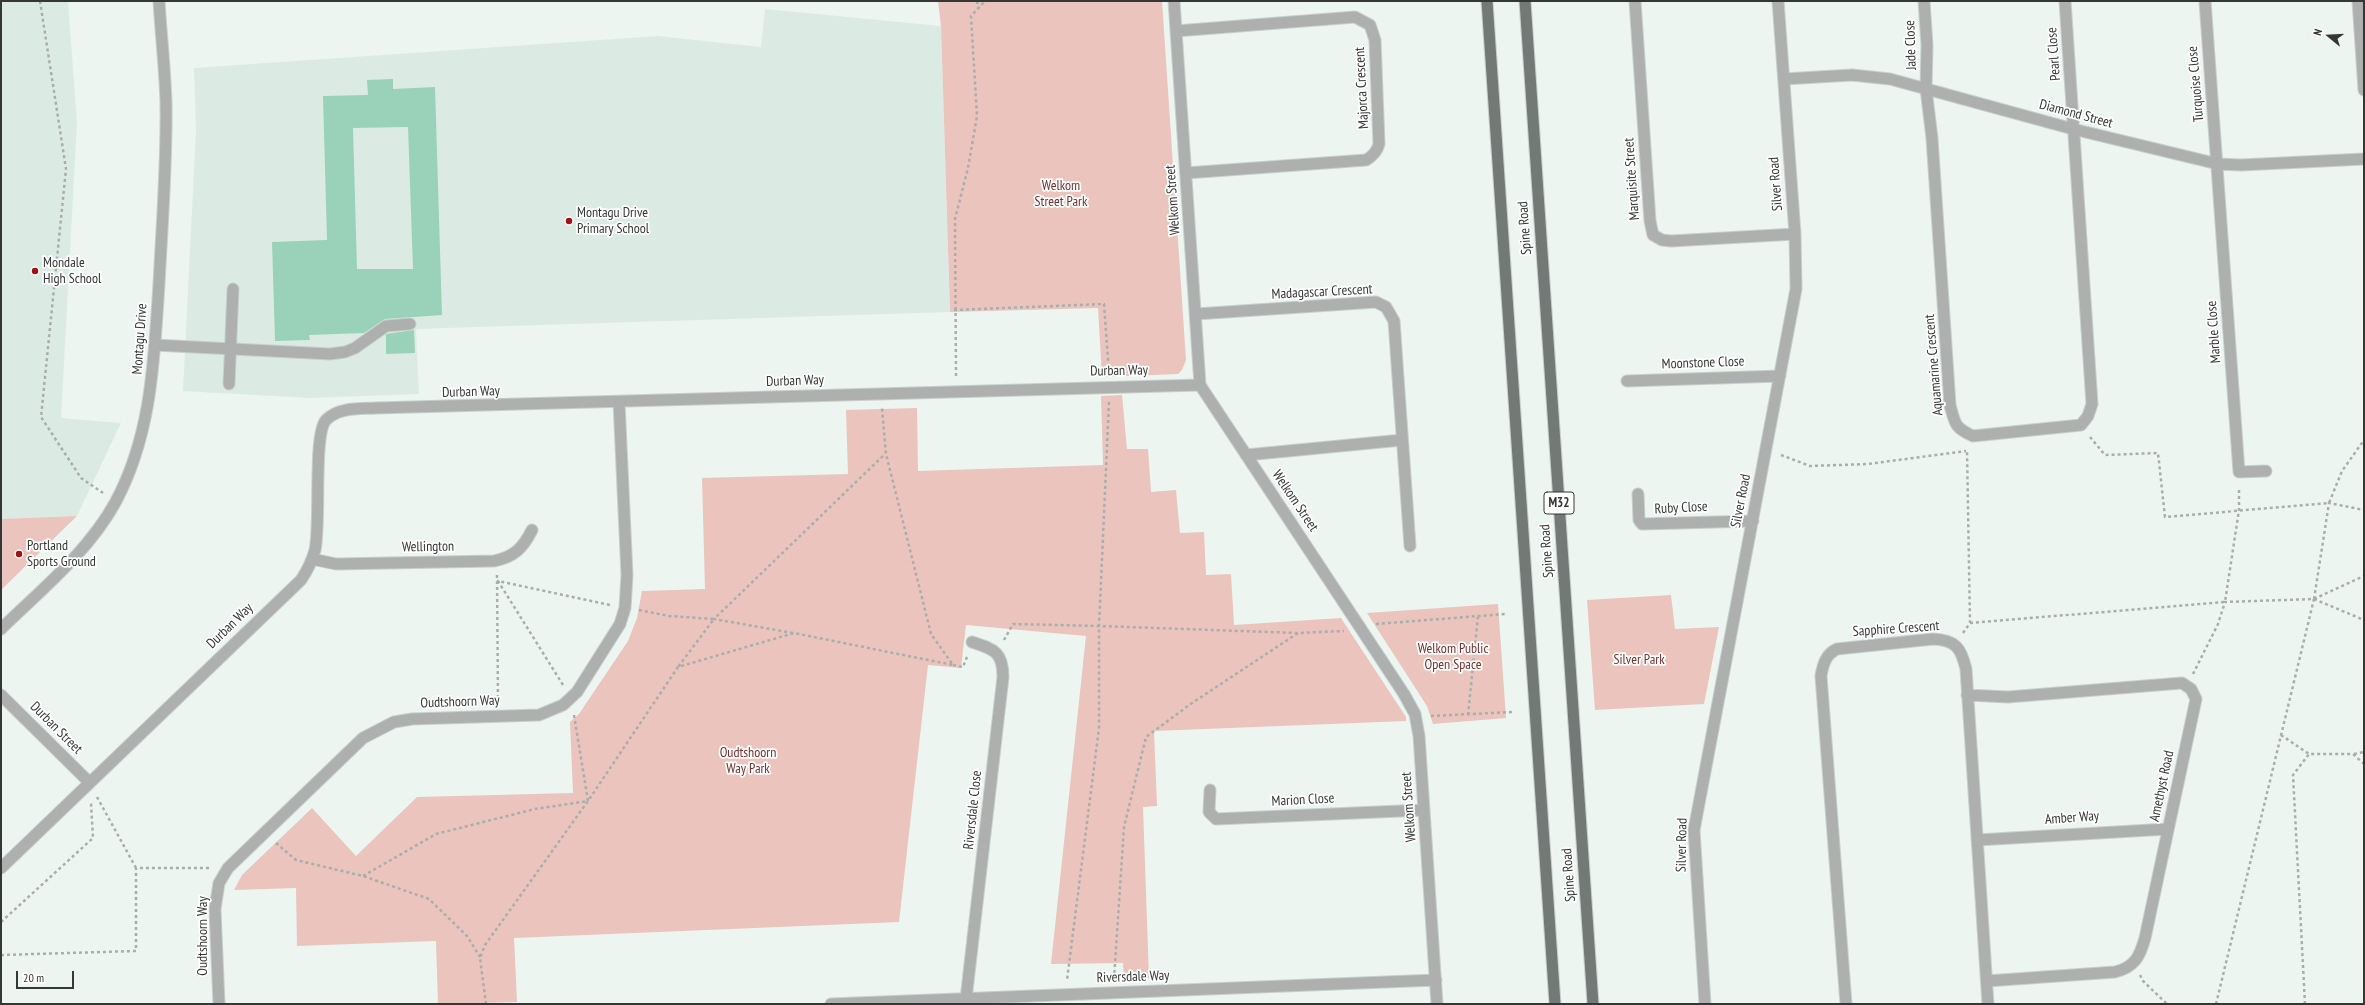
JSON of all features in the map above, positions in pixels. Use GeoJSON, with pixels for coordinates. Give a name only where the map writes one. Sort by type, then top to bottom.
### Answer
{"type":"FeatureCollection","features":[{"type":"Feature","properties":{"kind":"main road","name":"Spine Road"},"geometry":{"type":"LineString","coordinates":[[1487,1],[1555,1004]]}},
{"type":"Feature","properties":{"kind":"main road","name":"Spine Road"},"geometry":{"type":"LineString","coordinates":[[1525,1],[1593,1004]]}},
{"type":"Feature","properties":{"kind":"street","name":"Montagu Drive"},"geometry":{"type":"LineString","coordinates":[[1,629],[74,558],[115,503],[133,464],[143,431],[150,400],[155,345],[162,223],[166,104],[159,1]]}},
{"type":"Feature","properties":{"kind":"street","name":"Welkom Street"},"geometry":{"type":"LineString","coordinates":[[1174,1],[1200,385],[1407,698],[1415,714],[1419,736],[1437,1004]]}},
{"type":"Feature","properties":{"kind":"street","name":"Marquisite Street"},"geometry":{"type":"LineString","coordinates":[[1635,1],[1650,221],[1653,235],[1662,240],[1672,241],[1795,234]]}},
{"type":"Feature","properties":{"kind":"street","name":"Silver Road"},"geometry":{"type":"LineString","coordinates":[[1705,1004],[1694,830],[1796,289],[1795,234],[1778,1]]}},
{"type":"Feature","properties":{"kind":"street","name":"Jade Close"},"geometry":{"type":"LineString","coordinates":[[1924,1],[1927,45],[1926,89]]}},
{"type":"Feature","properties":{"kind":"street","name":"Pearl Close"},"geometry":{"type":"LineString","coordinates":[[2065,1],[2073,129]]}},
{"type":"Feature","properties":{"kind":"street","name":"Turquoise Close"},"geometry":{"type":"LineString","coordinates":[[2205,1],[2218,164]]}},
{"type":"Feature","properties":{"kind":"street"},"geometry":{"type":"LineString","coordinates":[[2358,1],[2364,90]]}},
{"type":"Feature","properties":{"kind":"street","name":"Majorca Crescent"},"geometry":{"type":"LineString","coordinates":[[1176,31],[1355,17],[1370,25],[1375,40],[1379,144],[1375,154],[1371,157],[1366,160],[1186,173]]}},
{"type":"Feature","properties":{"kind":"street","name":"Diamond Street"},"geometry":{"type":"LineString","coordinates":[[1784,79],[1871,75],[2073,129],[2218,164],[2241,165],[2364,159]]}},
{"type":"Feature","properties":{"kind":"street","name":"Aquamarine Crescent"},"geometry":{"type":"LineString","coordinates":[[1926,89],[1932,138],[1950,405],[1955,424],[1961,430],[1973,436]]}},
{"type":"Feature","properties":{"kind":"street"},"geometry":{"type":"LineString","coordinates":[[1973,436],[2081,425],[2088,416],[2092,404],[2073,129]]}},
{"type":"Feature","properties":{"kind":"street","name":"Marble Close"},"geometry":{"type":"LineString","coordinates":[[2218,164],[2239,472]]}},
{"type":"Feature","properties":{"kind":"street"},"geometry":{"type":"LineString","coordinates":[[229,384],[233,289]]}},
{"type":"Feature","properties":{"kind":"street","name":"Madagascar Crescent"},"geometry":{"type":"LineString","coordinates":[[1196,314],[1376,302],[1386,307],[1394,321],[1410,546]]}},
{"type":"Feature","properties":{"kind":"street"},"geometry":{"type":"LineString","coordinates":[[155,345],[330,354],[346,352],[355,348],[386,326],[410,324]]}},
{"type":"Feature","properties":{"kind":"street","name":"Moonstone Close"},"geometry":{"type":"LineString","coordinates":[[1627,381],[1780,376]]}},
{"type":"Feature","properties":{"kind":"street","name":"Durban Way"},"geometry":{"type":"LineString","coordinates":[[1,868],[301,580],[312,559],[316,538],[320,441],[325,421],[332,414],[346,410],[1110,386],[1200,385]]}},
{"type":"Feature","properties":{"kind":"street","name":"Oudtshoorn Way"},"geometry":{"type":"LineString","coordinates":[[219,1004],[215,909],[219,883],[228,868],[363,738],[379,728],[394,722],[412,719],[539,715],[554,710],[572,698],[620,624],[625,608],[627,575],[619,402]]}},
{"type":"Feature","properties":{"kind":"street"},"geometry":{"type":"LineString","coordinates":[[1246,455],[1402,440]]}},
{"type":"Feature","properties":{"kind":"street"},"geometry":{"type":"LineString","coordinates":[[2239,472],[2266,470]]}},
{"type":"Feature","properties":{"kind":"street","name":"Ruby Close"},"geometry":{"type":"LineString","coordinates":[[1638,494],[1639,520],[1642,524],[1753,521]]}},
{"type":"Feature","properties":{"kind":"street","name":"Wellington"},"geometry":{"type":"LineString","coordinates":[[312,559],[336,564],[494,561],[508,558],[520,550],[532,530]]}},
{"type":"Feature","properties":{"kind":"street","name":"Sapphire Crescent"},"geometry":{"type":"LineString","coordinates":[[1846,1004],[1822,684],[1823,666],[1831,652],[1843,648],[1933,639],[1945,640],[1955,645],[1962,654],[1967,695],[1988,1004]]}},
{"type":"Feature","properties":{"kind":"street"},"geometry":{"type":"LineString","coordinates":[[972,642],[997,653]]}},
{"type":"Feature","properties":{"kind":"street","name":"Riversdale Close"},"geometry":{"type":"LineString","coordinates":[[966,999],[1003,677],[1001,660],[997,653]]}},
{"type":"Feature","properties":{"kind":"street"},"geometry":{"type":"LineString","coordinates":[[1967,695],[2008,697],[2170,684],[2188,685]]}},
{"type":"Feature","properties":{"kind":"street","name":"Amethyst Road"},"geometry":{"type":"LineString","coordinates":[[2134,963],[2140,955],[2146,938],[2196,699],[2188,685]]}},
{"type":"Feature","properties":{"kind":"street","name":"Durban Street"},"geometry":{"type":"LineString","coordinates":[[1,695],[89,782]]}},
{"type":"Feature","properties":{"kind":"street","name":"Marion Close"},"geometry":{"type":"LineString","coordinates":[[1210,790],[1209,812],[1216,819],[1424,810]]}},
{"type":"Feature","properties":{"kind":"street","name":"Amber Way"},"geometry":{"type":"LineString","coordinates":[[1977,840],[2168,829]]}},
{"type":"Feature","properties":{"kind":"street"},"geometry":{"type":"LineString","coordinates":[[1987,981],[2115,972],[2126,969],[2134,963]]}},
{"type":"Feature","properties":{"kind":"street","name":"Riversdale Way"},"geometry":{"type":"LineString","coordinates":[[831,1004],[1436,980]]}},
{"type":"Feature","properties":{"kind":"path"},"geometry":{"type":"LineString","coordinates":[[40,1],[66,169],[41,417],[81,478],[115,503]]}},
{"type":"Feature","properties":{"kind":"path"},"geometry":{"type":"LineString","coordinates":[[977,1],[978,6]]}},
{"type":"Feature","properties":{"kind":"path"},"geometry":{"type":"LineString","coordinates":[[956,391],[954,310],[955,219],[968,168],[977,116],[971,16],[978,6],[985,1]]}},
{"type":"Feature","properties":{"kind":"path"},"geometry":{"type":"LineString","coordinates":[[954,310],[1104,304],[1110,386],[1099,626],[1099,728],[1066,995]]}},
{"type":"Feature","properties":{"kind":"path"},"geometry":{"type":"LineString","coordinates":[[883,394],[886,454],[931,634],[952,665]]}},
{"type":"Feature","properties":{"kind":"path"},"geometry":{"type":"LineString","coordinates":[[2081,425],[2104,455],[2158,453],[2165,517],[2329,503],[2364,510]]}},
{"type":"Feature","properties":{"kind":"path"},"geometry":{"type":"LineString","coordinates":[[1955,645],[1970,622],[1967,451],[1973,436]]}},
{"type":"Feature","properties":{"kind":"path"},"geometry":{"type":"LineString","coordinates":[[2216,1004],[2314,599],[2329,503],[2342,471],[2364,440]]}},
{"type":"Feature","properties":{"kind":"path"},"geometry":{"type":"LineString","coordinates":[[1767,445],[1787,459],[1810,466],[1868,464],[1967,451]]}},
{"type":"Feature","properties":{"kind":"path"},"geometry":{"type":"LineString","coordinates":[[480,958],[485,945],[588,802],[678,667],[714,619],[886,454]]}},
{"type":"Feature","properties":{"kind":"path"},"geometry":{"type":"LineString","coordinates":[[2188,685],[2218,624],[2226,602],[2239,510],[2239,472]]}},
{"type":"Feature","properties":{"kind":"path"},"geometry":{"type":"LineString","coordinates":[[494,561],[498,581],[498,716]]}},
{"type":"Feature","properties":{"kind":"path"},"geometry":{"type":"LineString","coordinates":[[1970,622],[2226,602],[2314,599],[2364,576]]}},
{"type":"Feature","properties":{"kind":"path"},"geometry":{"type":"LineString","coordinates":[[498,581],[625,608],[669,616],[714,619],[794,633],[952,665],[964,666],[972,642]]}},
{"type":"Feature","properties":{"kind":"path"},"geometry":{"type":"LineString","coordinates":[[498,581],[572,698],[588,802]]}},
{"type":"Feature","properties":{"kind":"path"},"geometry":{"type":"LineString","coordinates":[[2314,599],[2364,620]]}},
{"type":"Feature","properties":{"kind":"path"},"geometry":{"type":"LineString","coordinates":[[997,653],[1013,624],[1298,633],[1341,632],[1359,625],[1505,614]]}},
{"type":"Feature","properties":{"kind":"path"},"geometry":{"type":"LineString","coordinates":[[1468,715],[1478,616]]}},
{"type":"Feature","properties":{"kind":"path"},"geometry":{"type":"LineString","coordinates":[[678,667],[794,633]]}},
{"type":"Feature","properties":{"kind":"path"},"geometry":{"type":"LineString","coordinates":[[1113,993],[1124,827],[1146,737],[1192,703],[1298,633]]}},
{"type":"Feature","properties":{"kind":"path"},"geometry":{"type":"LineString","coordinates":[[1415,714],[1435,717],[1512,712]]}},
{"type":"Feature","properties":{"kind":"path"},"geometry":{"type":"LineString","coordinates":[[2281,735],[2309,754],[2353,754],[2364,752]]}},
{"type":"Feature","properties":{"kind":"path"},"geometry":{"type":"LineString","coordinates":[[2305,1004],[2292,775],[2309,754]]}},
{"type":"Feature","properties":{"kind":"path"},"geometry":{"type":"LineString","coordinates":[[2353,754],[2364,764]]}},
{"type":"Feature","properties":{"kind":"path"},"geometry":{"type":"LineString","coordinates":[[1,955],[136,952],[136,868],[89,782]]}},
{"type":"Feature","properties":{"kind":"path"},"geometry":{"type":"LineString","coordinates":[[1,922],[93,838],[89,782]]}},
{"type":"Feature","properties":{"kind":"path"},"geometry":{"type":"LineString","coordinates":[[363,876],[436,834],[535,809],[588,802]]}},
{"type":"Feature","properties":{"kind":"path"},"geometry":{"type":"LineString","coordinates":[[263,833],[296,860],[363,876],[429,899],[467,936],[480,958],[486,1004]]}},
{"type":"Feature","properties":{"kind":"path"},"geometry":{"type":"LineString","coordinates":[[136,868],[228,868]]}},
{"type":"Feature","properties":{"kind":"path"},"geometry":{"type":"LineString","coordinates":[[2134,963],[2143,981],[2167,1004]]}},
{"type":"Feature","properties":{"kind":"shaded area","name":"Mondale High School"},"geometry":{"type":"Polygon","coordinates":[[[1,1],[68,1],[77,123],[61,418],[121,423],[77,516],[1,519],[1,1]]]}},
{"type":"Feature","properties":{"kind":"shaded area","name":"Montagu Drive Primary School"},"geometry":{"type":"Polygon","coordinates":[[[765,9],[941,26],[950,312],[416,329],[419,394],[309,398],[183,391],[196,130],[194,68],[658,36],[761,47],[765,9]]]}},
{"type":"Feature","properties":{"kind":"green space","name":"Welkom Street Park"},"geometry":{"type":"Polygon","coordinates":[[[938,1],[1162,1],[1186,360],[1182,370],[1178,374],[1102,377],[1098,308],[950,312],[941,26],[938,1]]]}},
{"type":"Feature","properties":{"kind":"green space","name":"Oudtshoorn Way Park"},"geometry":{"type":"Polygon","coordinates":[[[1122,395],[1127,449],[1148,449],[1151,492],[1176,490],[1180,533],[1204,532],[1206,575],[1231,574],[1234,625],[1341,618],[1406,717],[1406,721],[1154,731],[1157,806],[1143,807],[1149,978],[1124,979],[1123,963],[1051,964],[1086,636],[966,625],[961,668],[928,665],[899,922],[514,938],[517,1002],[438,1004],[436,941],[297,946],[296,888],[234,890],[242,875],[312,808],[356,856],[417,797],[573,793],[570,722],[579,714],[628,641],[637,618],[642,591],[705,589],[702,478],[848,474],[846,410],[917,408],[918,471],[1103,465],[1101,396],[1122,395]]]}},
{"type":"Feature","properties":{"kind":"green space","name":"Portland Sports Ground"},"geometry":{"type":"Polygon","coordinates":[[[77,516],[1,590],[1,519],[77,516]]]}},
{"type":"Feature","properties":{"kind":"green space","name":"Silver Park"},"geometry":{"type":"Polygon","coordinates":[[[1671,595],[1675,629],[1719,627],[1704,704],[1595,710],[1587,600],[1671,595]]]}},
{"type":"Feature","properties":{"kind":"green space","name":"Welkom Public Open Space"},"geometry":{"type":"Polygon","coordinates":[[[1498,604],[1506,718],[1433,724],[1427,706],[1367,613],[1498,604]]]}},
{"type":"Feature","properties":{"kind":"building"},"geometry":{"type":"Polygon","coordinates":[[[393,79],[393,89],[435,87],[442,315],[385,319],[364,333],[309,335],[310,340],[275,341],[272,242],[327,240],[323,96],[368,95],[367,80],[393,79]],[[408,127],[353,128],[357,269],[413,269],[408,127]]]}},
{"type":"Feature","properties":{"kind":"building"},"geometry":{"type":"Polygon","coordinates":[[[414,330],[415,353],[386,354],[386,334],[414,330]]]}},
{"type":"Feature","properties":{"kind":"place","name":"Montagu Drive Primary School"},"geometry":{"type":"Point","coordinates":[569,221]}},
{"type":"Feature","properties":{"kind":"place","name":"Mondale High School"},"geometry":{"type":"Point","coordinates":[35,271]}},
{"type":"Feature","properties":{"kind":"place","name":"Portland Sports Ground"},"geometry":{"type":"Point","coordinates":[19,554]}}]}
